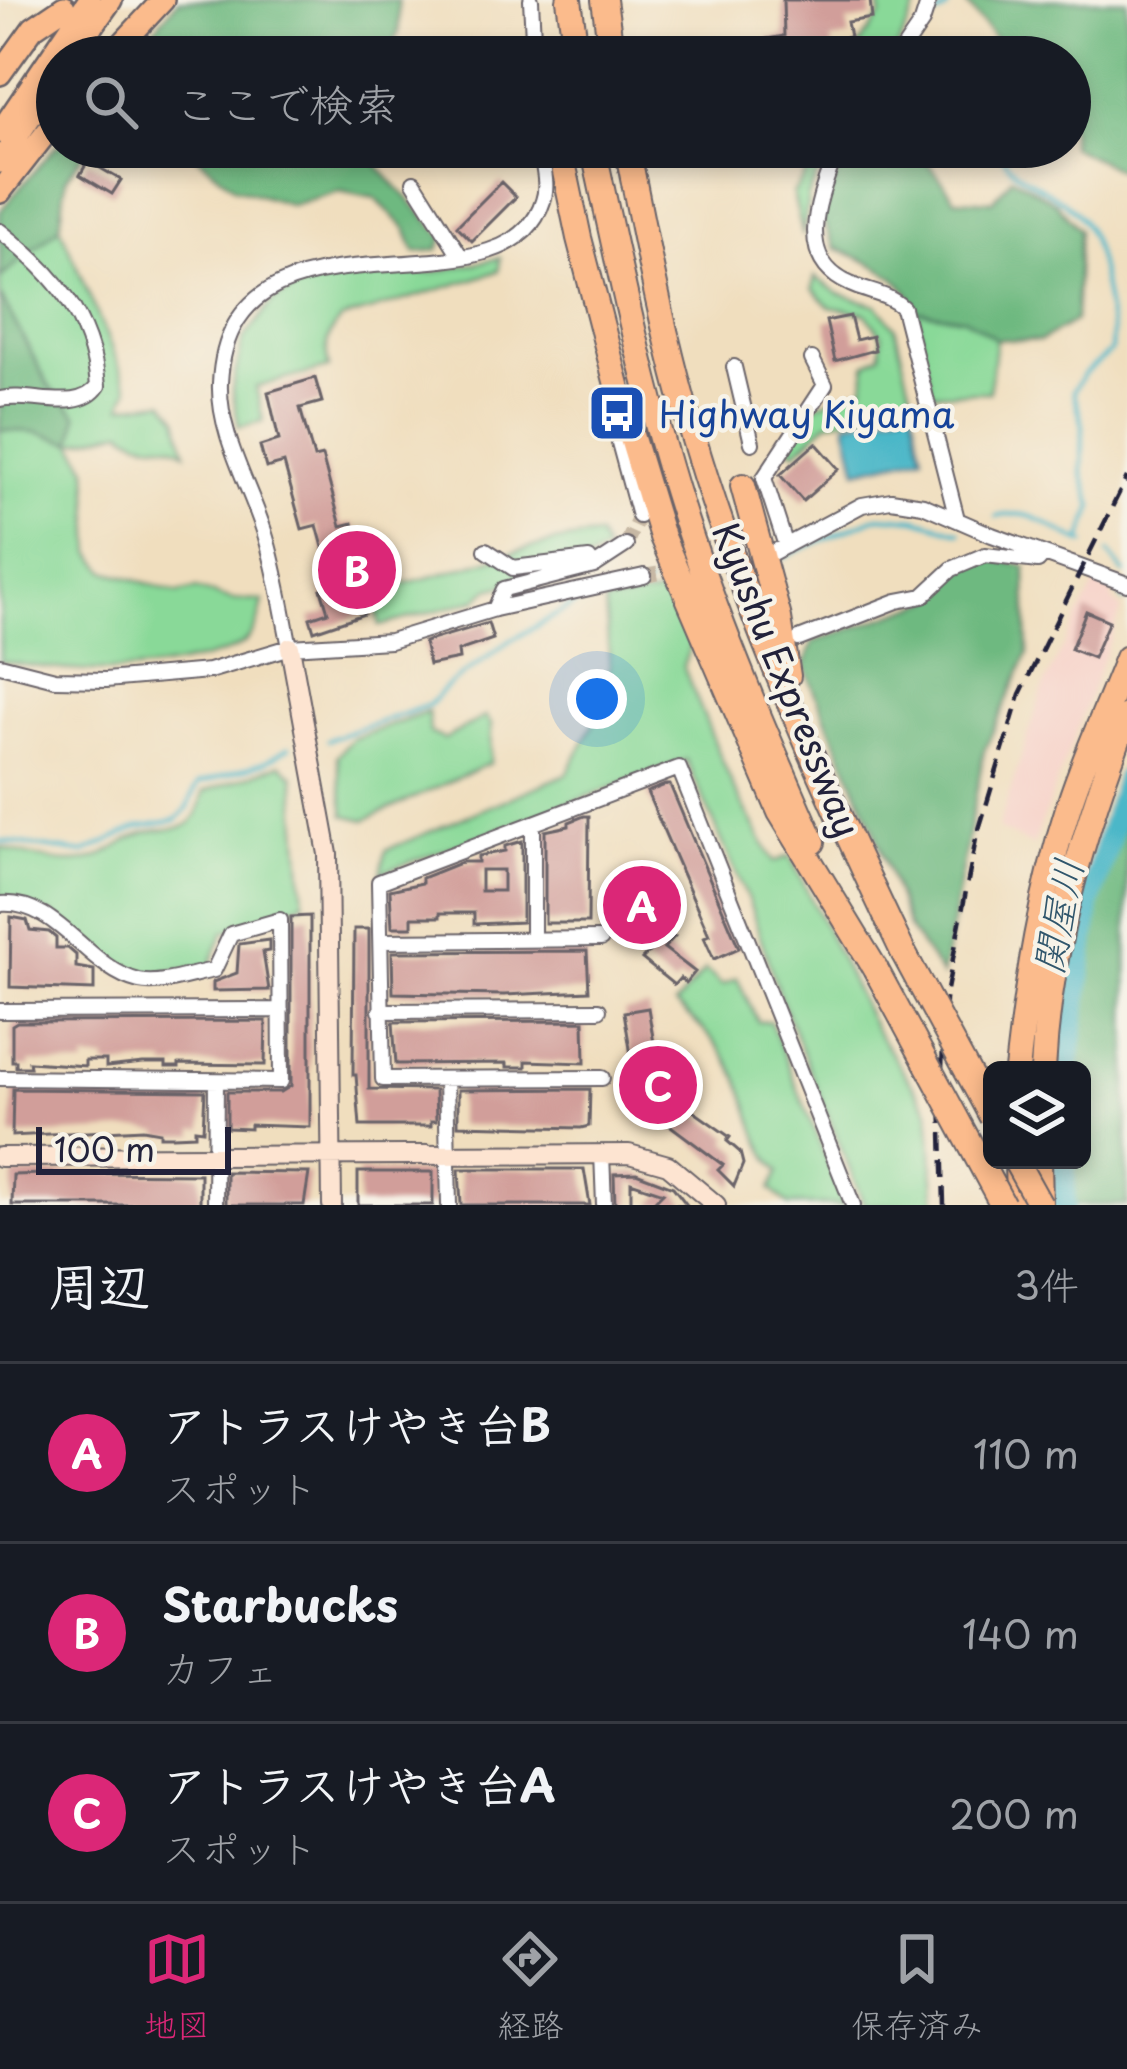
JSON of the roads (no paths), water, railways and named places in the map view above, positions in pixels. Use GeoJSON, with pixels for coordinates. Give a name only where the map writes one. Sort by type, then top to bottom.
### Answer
{"type":"FeatureCollection","features":[{"type":"Feature","properties":{"kind":"highway"},"geometry":{"type":"LineString","coordinates":[[565,36],[567,0]]}},
{"type":"Feature","properties":{"kind":"highway"},"geometry":{"type":"LineString","coordinates":[[567,0],[573,36]]}},
{"type":"Feature","properties":{"kind":"highway"},"geometry":{"type":"LineString","coordinates":[[604,0],[609,36]]}},
{"type":"Feature","properties":{"kind":"highway"},"geometry":{"type":"LineString","coordinates":[[564,168],[623,412],[662,537],[780,812],[875,968]]}},
{"type":"Feature","properties":{"kind":"highway","name":"Kyushu Expressway"},"geometry":{"type":"LineString","coordinates":[[598,168],[644,376],[689,534],[764,732],[875,968],[1003,1205]]}},
{"type":"Feature","properties":{"kind":"highway","name":"Kyushu Expressway"},"geometry":{"type":"LineString","coordinates":[[632,168],[692,434],[751,609],[795,719],[903,952],[983,1100]]}},
{"type":"Feature","properties":{"kind":"highway"},"geometry":{"type":"LineString","coordinates":[[743,486],[779,618],[795,719]]}},
{"type":"Feature","properties":{"kind":"highway"},"geometry":{"type":"LineString","coordinates":[[1018,1061],[1043,901],[1070,803],[1127,658]]}},
{"type":"Feature","properties":{"kind":"highway"},"geometry":{"type":"LineString","coordinates":[[1043,1061],[1061,919],[1127,716]]}},
{"type":"Feature","properties":{"kind":"highway"},"geometry":{"type":"LineString","coordinates":[[1016,1169],[1018,1205]]}},
{"type":"Feature","properties":{"kind":"highway"},"geometry":{"type":"LineString","coordinates":[[1021,1169],[1040,1205]]}},
{"type":"Feature","properties":{"kind":"highway"},"geometry":{"type":"LineString","coordinates":[[1039,1169],[1040,1205]]}},
{"type":"Feature","properties":{"kind":"main road"},"geometry":{"type":"LineString","coordinates":[[65,36],[89,0]]}},
{"type":"Feature","properties":{"kind":"main road"},"geometry":{"type":"LineString","coordinates":[[86,36],[111,0]]}},
{"type":"Feature","properties":{"kind":"main road"},"geometry":{"type":"LineString","coordinates":[[130,36],[163,0]]}},
{"type":"Feature","properties":{"kind":"main road"},"geometry":{"type":"LineString","coordinates":[[0,74],[33,28],[64,7]]}},
{"type":"Feature","properties":{"kind":"main road"},"geometry":{"type":"LineString","coordinates":[[0,132],[36,79]]}},
{"type":"Feature","properties":{"kind":"main road"},"geometry":{"type":"LineString","coordinates":[[0,162],[36,108]]}},
{"type":"Feature","properties":{"kind":"main road"},"geometry":{"type":"LineString","coordinates":[[0,192],[36,146]]}},
{"type":"Feature","properties":{"kind":"street"},"geometry":{"type":"LineString","coordinates":[[531,0],[533,36]]}},
{"type":"Feature","properties":{"kind":"street"},"geometry":{"type":"LineString","coordinates":[[912,36],[929,0]]}},
{"type":"Feature","properties":{"kind":"street"},"geometry":{"type":"LineString","coordinates":[[332,1205],[328,854],[266,537],[224,419],[220,383],[226,352],[238,322],[264,291],[300,274],[461,257],[505,244],[527,228],[543,204],[543,168]]}},
{"type":"Feature","properties":{"kind":"street"},"geometry":{"type":"LineString","coordinates":[[830,168],[816,206],[812,230],[816,248],[824,265],[839,279],[892,298],[903,308],[957,519]]}},
{"type":"Feature","properties":{"kind":"street"},"geometry":{"type":"LineString","coordinates":[[414,182],[461,257]]}},
{"type":"Feature","properties":{"kind":"street"},"geometry":{"type":"LineString","coordinates":[[0,231],[70,299],[90,338],[98,386],[80,400],[0,399]]}},
{"type":"Feature","properties":{"kind":"street"},"geometry":{"type":"LineString","coordinates":[[812,359],[825,385],[770,457],[764,478],[779,549],[862,506],[891,500],[923,505],[1127,584]]}},
{"type":"Feature","properties":{"kind":"street"},"geometry":{"type":"LineString","coordinates":[[734,367],[752,443]]}},
{"type":"Feature","properties":{"kind":"street"},"geometry":{"type":"LineString","coordinates":[[612,417],[639,516]]}},
{"type":"Feature","properties":{"kind":"street"},"geometry":{"type":"LineString","coordinates":[[495,609],[504,589],[594,566],[626,545]]}},
{"type":"Feature","properties":{"kind":"street"},"geometry":{"type":"LineString","coordinates":[[486,550],[513,568],[612,555]]}},
{"type":"Feature","properties":{"kind":"street"},"geometry":{"type":"LineString","coordinates":[[799,639],[922,596],[952,569],[985,555],[1028,562],[1044,554]]}},
{"type":"Feature","properties":{"kind":"street"},"geometry":{"type":"LineString","coordinates":[[0,665],[55,679],[106,680],[209,670],[290,646],[389,641],[495,609],[644,576]]}},
{"type":"Feature","properties":{"kind":"street"},"geometry":{"type":"LineString","coordinates":[[602,1078],[383,1079],[379,882],[680,768],[854,1205]]}},
{"type":"Feature","properties":{"kind":"street"},"geometry":{"type":"LineString","coordinates":[[532,823],[533,940]]}},
{"type":"Feature","properties":{"kind":"street"},"geometry":{"type":"LineString","coordinates":[[0,904],[50,917],[106,968],[143,982],[214,970],[231,934],[280,920],[281,1082],[0,1078]]}},
{"type":"Feature","properties":{"kind":"street"},"geometry":{"type":"LineString","coordinates":[[381,941],[601,940]]}},
{"type":"Feature","properties":{"kind":"street"},"geometry":{"type":"LineString","coordinates":[[143,982],[143,1008]]}},
{"type":"Feature","properties":{"kind":"street"},"geometry":{"type":"LineString","coordinates":[[0,1011],[281,1010]]}},
{"type":"Feature","properties":{"kind":"street"},"geometry":{"type":"LineString","coordinates":[[380,1011],[599,1010]]}},
{"type":"Feature","properties":{"kind":"street"},"geometry":{"type":"LineString","coordinates":[[446,1079],[449,1205]]}},
{"type":"Feature","properties":{"kind":"street"},"geometry":{"type":"LineString","coordinates":[[214,1205],[216,1081]]}},
{"type":"Feature","properties":{"kind":"street"},"geometry":{"type":"LineString","coordinates":[[602,1153],[604,1205]]}},
{"type":"Feature","properties":{"kind":"street"},"geometry":{"type":"LineString","coordinates":[[0,1157],[629,1154],[668,1165],[716,1205]]}},
{"type":"Feature","properties":{"kind":"water"},"geometry":{"type":"Polygon","coordinates":[[[912,408],[923,455],[857,470],[846,423],[912,408]]]}},
{"type":"Feature","properties":{"kind":"waterway"},"geometry":{"type":"LineString","coordinates":[[932,18],[952,0]]}},
{"type":"Feature","properties":{"kind":"waterway"},"geometry":{"type":"LineString","coordinates":[[1012,168],[1083,221],[1094,245],[1112,332],[1111,351],[1084,374],[1073,391],[1083,425],[1082,472],[1093,506],[1081,542]]}},
{"type":"Feature","properties":{"kind":"waterway"},"geometry":{"type":"LineString","coordinates":[[781,558],[879,516],[916,519],[960,532]]}},
{"type":"Feature","properties":{"kind":"waterway"},"geometry":{"type":"LineString","coordinates":[[996,517],[1033,517],[1085,543]]}},
{"type":"Feature","properties":{"kind":"waterway"},"geometry":{"type":"LineString","coordinates":[[1109,553],[1124,573]]}},
{"type":"Feature","properties":{"kind":"waterway"},"geometry":{"type":"LineString","coordinates":[[603,597],[648,585]]}},
{"type":"Feature","properties":{"kind":"waterway"},"geometry":{"type":"LineString","coordinates":[[1119,589],[1124,600]]}},
{"type":"Feature","properties":{"kind":"waterway"},"geometry":{"type":"LineString","coordinates":[[328,740],[429,705],[510,641],[579,602]]}},
{"type":"Feature","properties":{"kind":"waterway"},"geometry":{"type":"LineString","coordinates":[[0,841],[84,853],[138,827],[176,820],[187,809],[198,784],[267,761],[289,747]]}},
{"type":"Feature","properties":{"kind":"waterway","name":"関屋川"},"geometry":{"type":"LineString","coordinates":[[1068,1061],[1088,905],[1127,779]]}},
{"type":"Feature","properties":{"kind":"waterway","name":"関屋川"},"geometry":{"type":"LineString","coordinates":[[1063,1205],[1064,1169]]}},
{"type":"Feature","properties":{"kind":"tunnel"},"geometry":{"type":"LineString","coordinates":[[626,545],[639,516]]}},
{"type":"Feature","properties":{"kind":"tunnel"},"geometry":{"type":"LineString","coordinates":[[644,576],[739,559]]}},
{"type":"Feature","properties":{"kind":"railway"},"geometry":{"type":"LineString","coordinates":[[944,1205],[945,1000],[976,839],[1020,694],[1127,477]]}},
{"type":"Feature","properties":{"kind":"place","name":"Highway Kiyama"},"geometry":{"type":"Point","coordinates":[617,413]}},
{"type":"Feature","properties":{"kind":"place","name":"Starbucks"},"geometry":{"type":"Point","coordinates":[357,570]}},
{"type":"Feature","properties":{"kind":"place","name":"アトラスけやき台B"},"geometry":{"type":"Point","coordinates":[642,905]}},
{"type":"Feature","properties":{"kind":"place","name":"アトラスけやき台A"},"geometry":{"type":"Point","coordinates":[658,1085]}}]}
